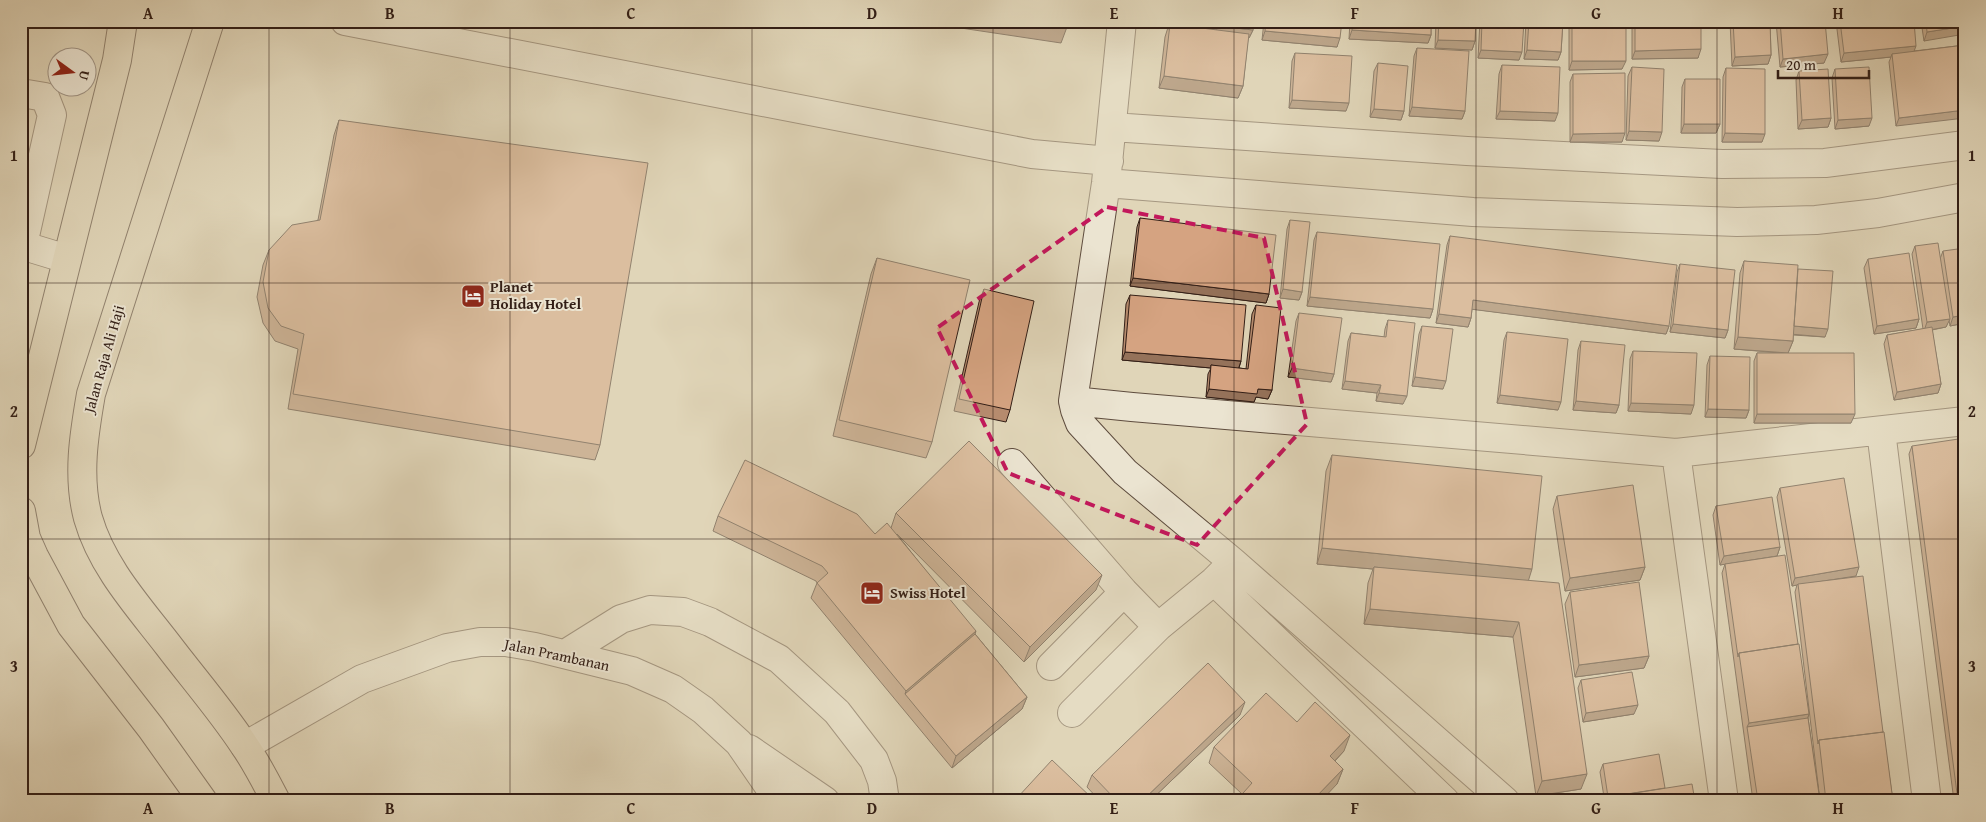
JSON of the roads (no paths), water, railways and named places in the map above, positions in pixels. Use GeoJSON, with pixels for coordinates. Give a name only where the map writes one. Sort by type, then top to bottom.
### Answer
{"type":"FeatureCollection","features":[{"type":"Feature","properties":{"kind":"main road"},"geometry":{"type":"LineString","coordinates":[[21,445],[117,60],[123,21]]}},
{"type":"Feature","properties":{"kind":"main road","name":"Jalan Raja Ali Haji"},"geometry":{"type":"LineString","coordinates":[[210,21],[91,394],[82,461],[88,516],[96,540],[116,577],[245,746],[276,801]]}},
{"type":"Feature","properties":{"kind":"main road"},"geometry":{"type":"LineString","coordinates":[[21,510],[26,538],[71,625],[151,728],[203,801]]}},
{"type":"Feature","properties":{"kind":"street"},"geometry":{"type":"LineString","coordinates":[[344,21],[1032,154],[1108,172],[1473,212],[1737,222],[1816,220],[1878,212],[1965,196]]}},
{"type":"Feature","properties":{"kind":"street"},"geometry":{"type":"LineString","coordinates":[[1122,21],[1108,172],[1074,400],[1074,410],[1080,423],[1125,472],[1233,562],[1505,801]]}},
{"type":"Feature","properties":{"kind":"street"},"geometry":{"type":"LineString","coordinates":[[21,93],[45,97],[52,115],[22,245],[67,259]]}},
{"type":"Feature","properties":{"kind":"street"},"geometry":{"type":"LineString","coordinates":[[1112,127],[1467,151],[1722,164],[1825,163],[1965,145]]}},
{"type":"Feature","properties":{"kind":"street"},"geometry":{"type":"LineString","coordinates":[[1074,400],[1156,410],[1676,453],[1965,420]]}},
{"type":"Feature","properties":{"kind":"street"},"geometry":{"type":"LineString","coordinates":[[1881,431],[1927,801]]}},
{"type":"Feature","properties":{"kind":"street"},"geometry":{"type":"LineString","coordinates":[[1676,453],[1724,801]]}},
{"type":"Feature","properties":{"kind":"street"},"geometry":{"type":"LineString","coordinates":[[1012,463],[1124,592],[1158,627]]}},
{"type":"Feature","properties":{"kind":"street"},"geometry":{"type":"LineString","coordinates":[[1072,713],[1158,627],[1214,581],[1233,562]]}},
{"type":"Feature","properties":{"kind":"street"},"geometry":{"type":"LineString","coordinates":[[1214,581],[1445,801]]}},
{"type":"Feature","properties":{"kind":"street"},"geometry":{"type":"LineString","coordinates":[[1051,666],[1124,592]]}},
{"type":"Feature","properties":{"kind":"street"},"geometry":{"type":"LineString","coordinates":[[565,654],[621,619],[650,610],[683,612],[710,622],[779,659],[837,712],[874,760],[882,781],[885,801]]}},
{"type":"Feature","properties":{"kind":"street","name":"Jalan Prambanan"},"geometry":{"type":"LineString","coordinates":[[245,746],[362,679],[448,648],[480,642],[506,642],[565,654],[632,671],[674,689],[703,710],[740,743],[779,801]]}},
{"type":"Feature","properties":{"kind":"street"},"geometry":{"type":"LineString","coordinates":[[740,743],[825,801]]}},
{"type":"Feature","properties":{"kind":"place","name":"Planet Holiday Hotel"},"geometry":{"type":"Point","coordinates":[473,296]}},
{"type":"Feature","properties":{"kind":"place","name":"Swiss Hotel"},"geometry":{"type":"Point","coordinates":[872,593]}}]}
